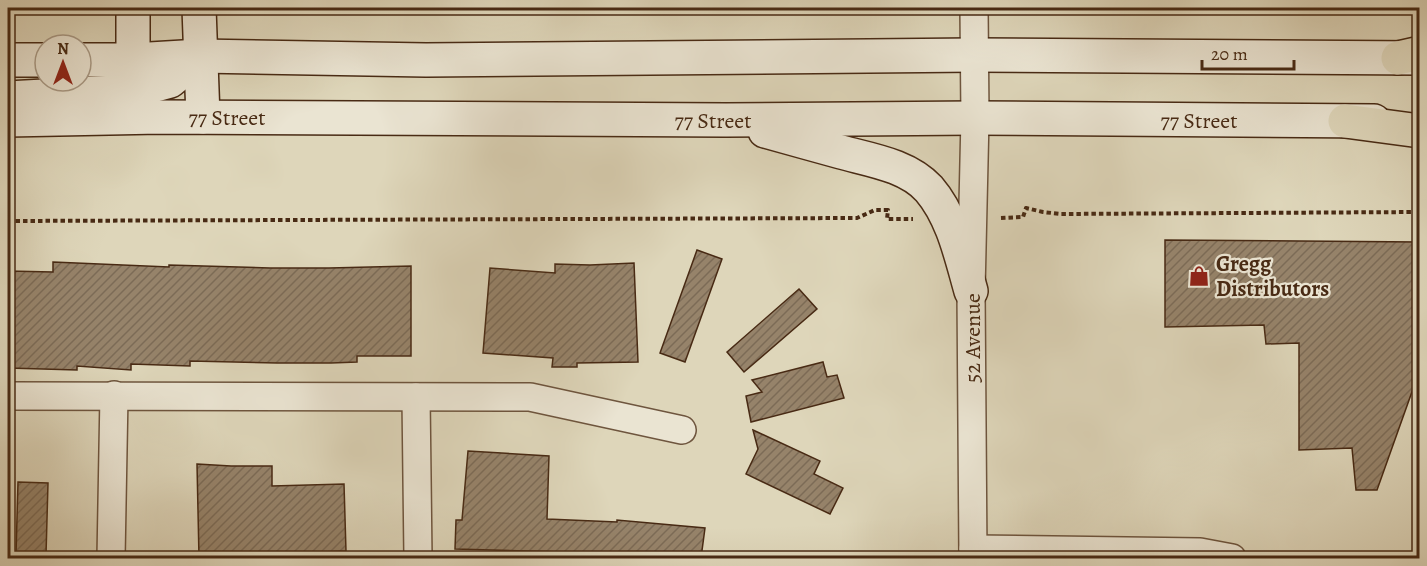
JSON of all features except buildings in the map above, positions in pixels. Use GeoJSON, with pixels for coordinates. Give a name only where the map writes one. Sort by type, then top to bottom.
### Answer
{"type":"FeatureCollection","features":[{"type":"Feature","properties":{"kind":"main road"},"geometry":{"type":"LineString","coordinates":[[8,98],[133,89],[134,8]]}},
{"type":"Feature","properties":{"kind":"main road"},"geometry":{"type":"LineString","coordinates":[[199,8],[203,117]]}},
{"type":"Feature","properties":{"kind":"main road","name":"77 Street"},"geometry":{"type":"LineString","coordinates":[[8,120],[133,89],[200,57],[426,60],[975,55],[1412,56]]}},
{"type":"Feature","properties":{"kind":"main road"},"geometry":{"type":"LineString","coordinates":[[8,60],[33,60]]}},
{"type":"Feature","properties":{"kind":"main road","name":"77 Street"},"geometry":{"type":"LineString","coordinates":[[93,67],[133,89],[203,117],[1419,121]]}},
{"type":"Feature","properties":{"kind":"main road"},"geometry":{"type":"LineString","coordinates":[[726,120],[887,164],[909,174],[927,188],[947,218],[971,291]]}},
{"type":"Feature","properties":{"kind":"main road"},"geometry":{"type":"LineString","coordinates":[[1346,121],[1419,131]]}},
{"type":"Feature","properties":{"kind":"street","name":"52 Avenue"},"geometry":{"type":"LineString","coordinates":[[973,554],[971,291],[975,118],[974,8]]}},
{"type":"Feature","properties":{"kind":"street"},"geometry":{"type":"LineString","coordinates":[[111,558],[114,395]]}},
{"type":"Feature","properties":{"kind":"street"},"geometry":{"type":"LineString","coordinates":[[8,396],[530,397],[682,430]]}},
{"type":"Feature","properties":{"kind":"street"},"geometry":{"type":"LineString","coordinates":[[416,397],[418,558]]}},
{"type":"Feature","properties":{"kind":"street"},"geometry":{"type":"LineString","coordinates":[[973,554],[1200,552],[1232,558]]}},
{"type":"Feature","properties":{"kind":"path"},"geometry":{"type":"LineString","coordinates":[[1006,218],[1023,217],[1026,208],[1061,214],[1419,212]]}},
{"type":"Feature","properties":{"kind":"path"},"geometry":{"type":"LineString","coordinates":[[8,221],[857,218],[875,210],[888,210],[887,219],[921,219]]}},
{"type":"Feature","properties":{"kind":"place","name":"Gregg Distributors"},"geometry":{"type":"Point","coordinates":[1199,276]}}]}
